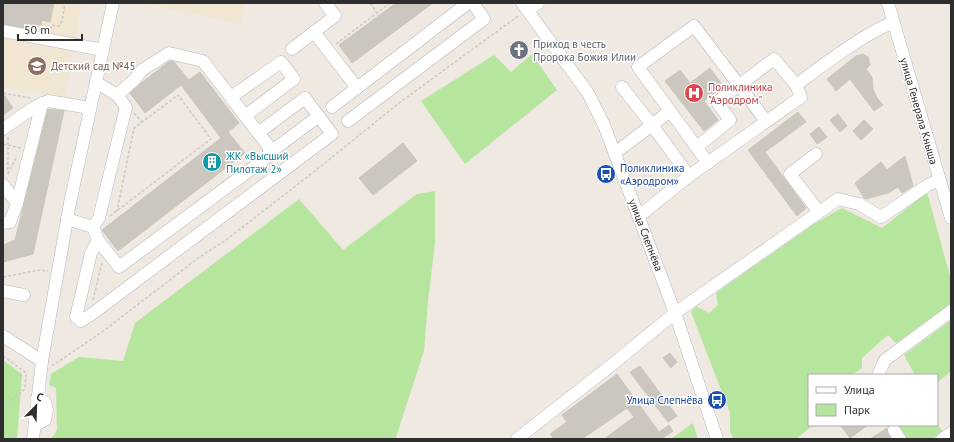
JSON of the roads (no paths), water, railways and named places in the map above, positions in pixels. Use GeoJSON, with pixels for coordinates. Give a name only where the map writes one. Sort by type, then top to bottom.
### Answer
{"type":"FeatureCollection","features":[{"type":"Feature","properties":{"kind":"street"},"geometry":{"type":"LineString","coordinates":[[33,439],[42,361],[67,219],[113,3]]}},
{"type":"Feature","properties":{"kind":"street"},"geometry":{"type":"LineString","coordinates":[[292,49],[335,16],[325,3]]}},
{"type":"Feature","properties":{"kind":"street"},"geometry":{"type":"LineString","coordinates":[[332,107],[468,3]]}},
{"type":"Feature","properties":{"kind":"street"},"geometry":{"type":"LineString","coordinates":[[348,121],[484,19],[472,3]]}},
{"type":"Feature","properties":{"kind":"street"},"geometry":{"type":"LineString","coordinates":[[523,10],[538,3]]}},
{"type":"Feature","properties":{"kind":"street","name":"улица Генерала Кныша"},"geometry":{"type":"LineString","coordinates":[[888,3],[951,218]]}},
{"type":"Feature","properties":{"kind":"street","name":"улица Слепнёва"},"geometry":{"type":"LineString","coordinates":[[523,10],[588,93],[615,153],[639,216],[675,313],[717,439]]}},
{"type":"Feature","properties":{"kind":"street"},"geometry":{"type":"LineString","coordinates":[[796,85],[847,48],[893,22]]}},
{"type":"Feature","properties":{"kind":"street"},"geometry":{"type":"LineString","coordinates":[[708,163],[638,67],[694,26],[766,121]]}},
{"type":"Feature","properties":{"kind":"street"},"geometry":{"type":"LineString","coordinates":[[3,31],[103,50]]}},
{"type":"Feature","properties":{"kind":"street"},"geometry":{"type":"LineString","coordinates":[[314,32],[357,88]]}},
{"type":"Feature","properties":{"kind":"street"},"geometry":{"type":"LineString","coordinates":[[118,95],[142,70],[168,53],[203,61],[269,147],[269,153]]}},
{"type":"Feature","properties":{"kind":"street"},"geometry":{"type":"LineString","coordinates":[[639,216],[689,176],[801,97],[796,85],[774,59],[717,102],[730,120],[697,147]]}},
{"type":"Feature","properties":{"kind":"street"},"geometry":{"type":"LineString","coordinates":[[231,98],[281,62],[294,79],[245,116]]}},
{"type":"Feature","properties":{"kind":"street"},"geometry":{"type":"LineString","coordinates":[[390,63],[403,80]]}},
{"type":"Feature","properties":{"kind":"street"},"geometry":{"type":"LineString","coordinates":[[96,82],[118,95],[126,107],[96,222],[102,245],[127,277],[134,283]]}},
{"type":"Feature","properties":{"kind":"street"},"geometry":{"type":"LineString","coordinates":[[622,87],[689,176]]}},
{"type":"Feature","properties":{"kind":"street"},"geometry":{"type":"LineString","coordinates":[[102,245],[92,253],[76,316],[81,321],[90,316],[332,134],[305,98],[258,133]]}},
{"type":"Feature","properties":{"kind":"street"},"geometry":{"type":"LineString","coordinates":[[6,127],[32,108],[45,102],[90,108]]}},
{"type":"Feature","properties":{"kind":"street"},"geometry":{"type":"LineString","coordinates":[[3,223],[10,222],[17,203],[30,150],[45,102]]}},
{"type":"Feature","properties":{"kind":"street"},"geometry":{"type":"LineString","coordinates":[[615,153],[670,111]]}},
{"type":"Feature","properties":{"kind":"street"},"geometry":{"type":"LineString","coordinates":[[120,267],[266,158],[269,153],[319,116]]}},
{"type":"Feature","properties":{"kind":"street"},"geometry":{"type":"LineString","coordinates":[[816,154],[790,174],[819,212]]}},
{"type":"Feature","properties":{"kind":"street"},"geometry":{"type":"LineString","coordinates":[[246,173],[258,190]]}},
{"type":"Feature","properties":{"kind":"street"},"geometry":{"type":"LineString","coordinates":[[6,179],[17,203]]}},
{"type":"Feature","properties":{"kind":"street"},"geometry":{"type":"LineString","coordinates":[[517,439],[675,313],[838,199],[859,204],[881,217],[928,184],[939,180]]}},
{"type":"Feature","properties":{"kind":"street"},"geometry":{"type":"LineString","coordinates":[[67,219],[96,222]]}},
{"type":"Feature","properties":{"kind":"street"},"geometry":{"type":"LineString","coordinates":[[184,219],[196,236]]}},
{"type":"Feature","properties":{"kind":"street"},"geometry":{"type":"LineString","coordinates":[[3,291],[24,295]]}},
{"type":"Feature","properties":{"kind":"street"},"geometry":{"type":"LineString","coordinates":[[878,374],[885,360],[951,311]]}},
{"type":"Feature","properties":{"kind":"street"},"geometry":{"type":"LineString","coordinates":[[3,336],[42,361]]}},
{"type":"Feature","properties":{"kind":"street"},"geometry":{"type":"LineString","coordinates":[[942,439],[951,433]]}},
{"type":"Feature","properties":{"kind":"place","name":"Приход в честь Пророка Божия Илии"},"geometry":{"type":"Point","coordinates":[519,50]}},
{"type":"Feature","properties":{"kind":"place","name":"Детский сад №45"},"geometry":{"type":"Point","coordinates":[37,66]}},
{"type":"Feature","properties":{"kind":"place","name":"Поликлиника \"Аэродром\""},"geometry":{"type":"Point","coordinates":[694,93]}},
{"type":"Feature","properties":{"kind":"place","name":"ЖК «Высший Пилотаж 2»"},"geometry":{"type":"Point","coordinates":[212,162]}},
{"type":"Feature","properties":{"kind":"place","name":"Поликлиника «Аэродром»"},"geometry":{"type":"Point","coordinates":[606,174]}},
{"type":"Feature","properties":{"kind":"place","name":"Улица Слепнёва"},"geometry":{"type":"Point","coordinates":[717,400]}}]}
